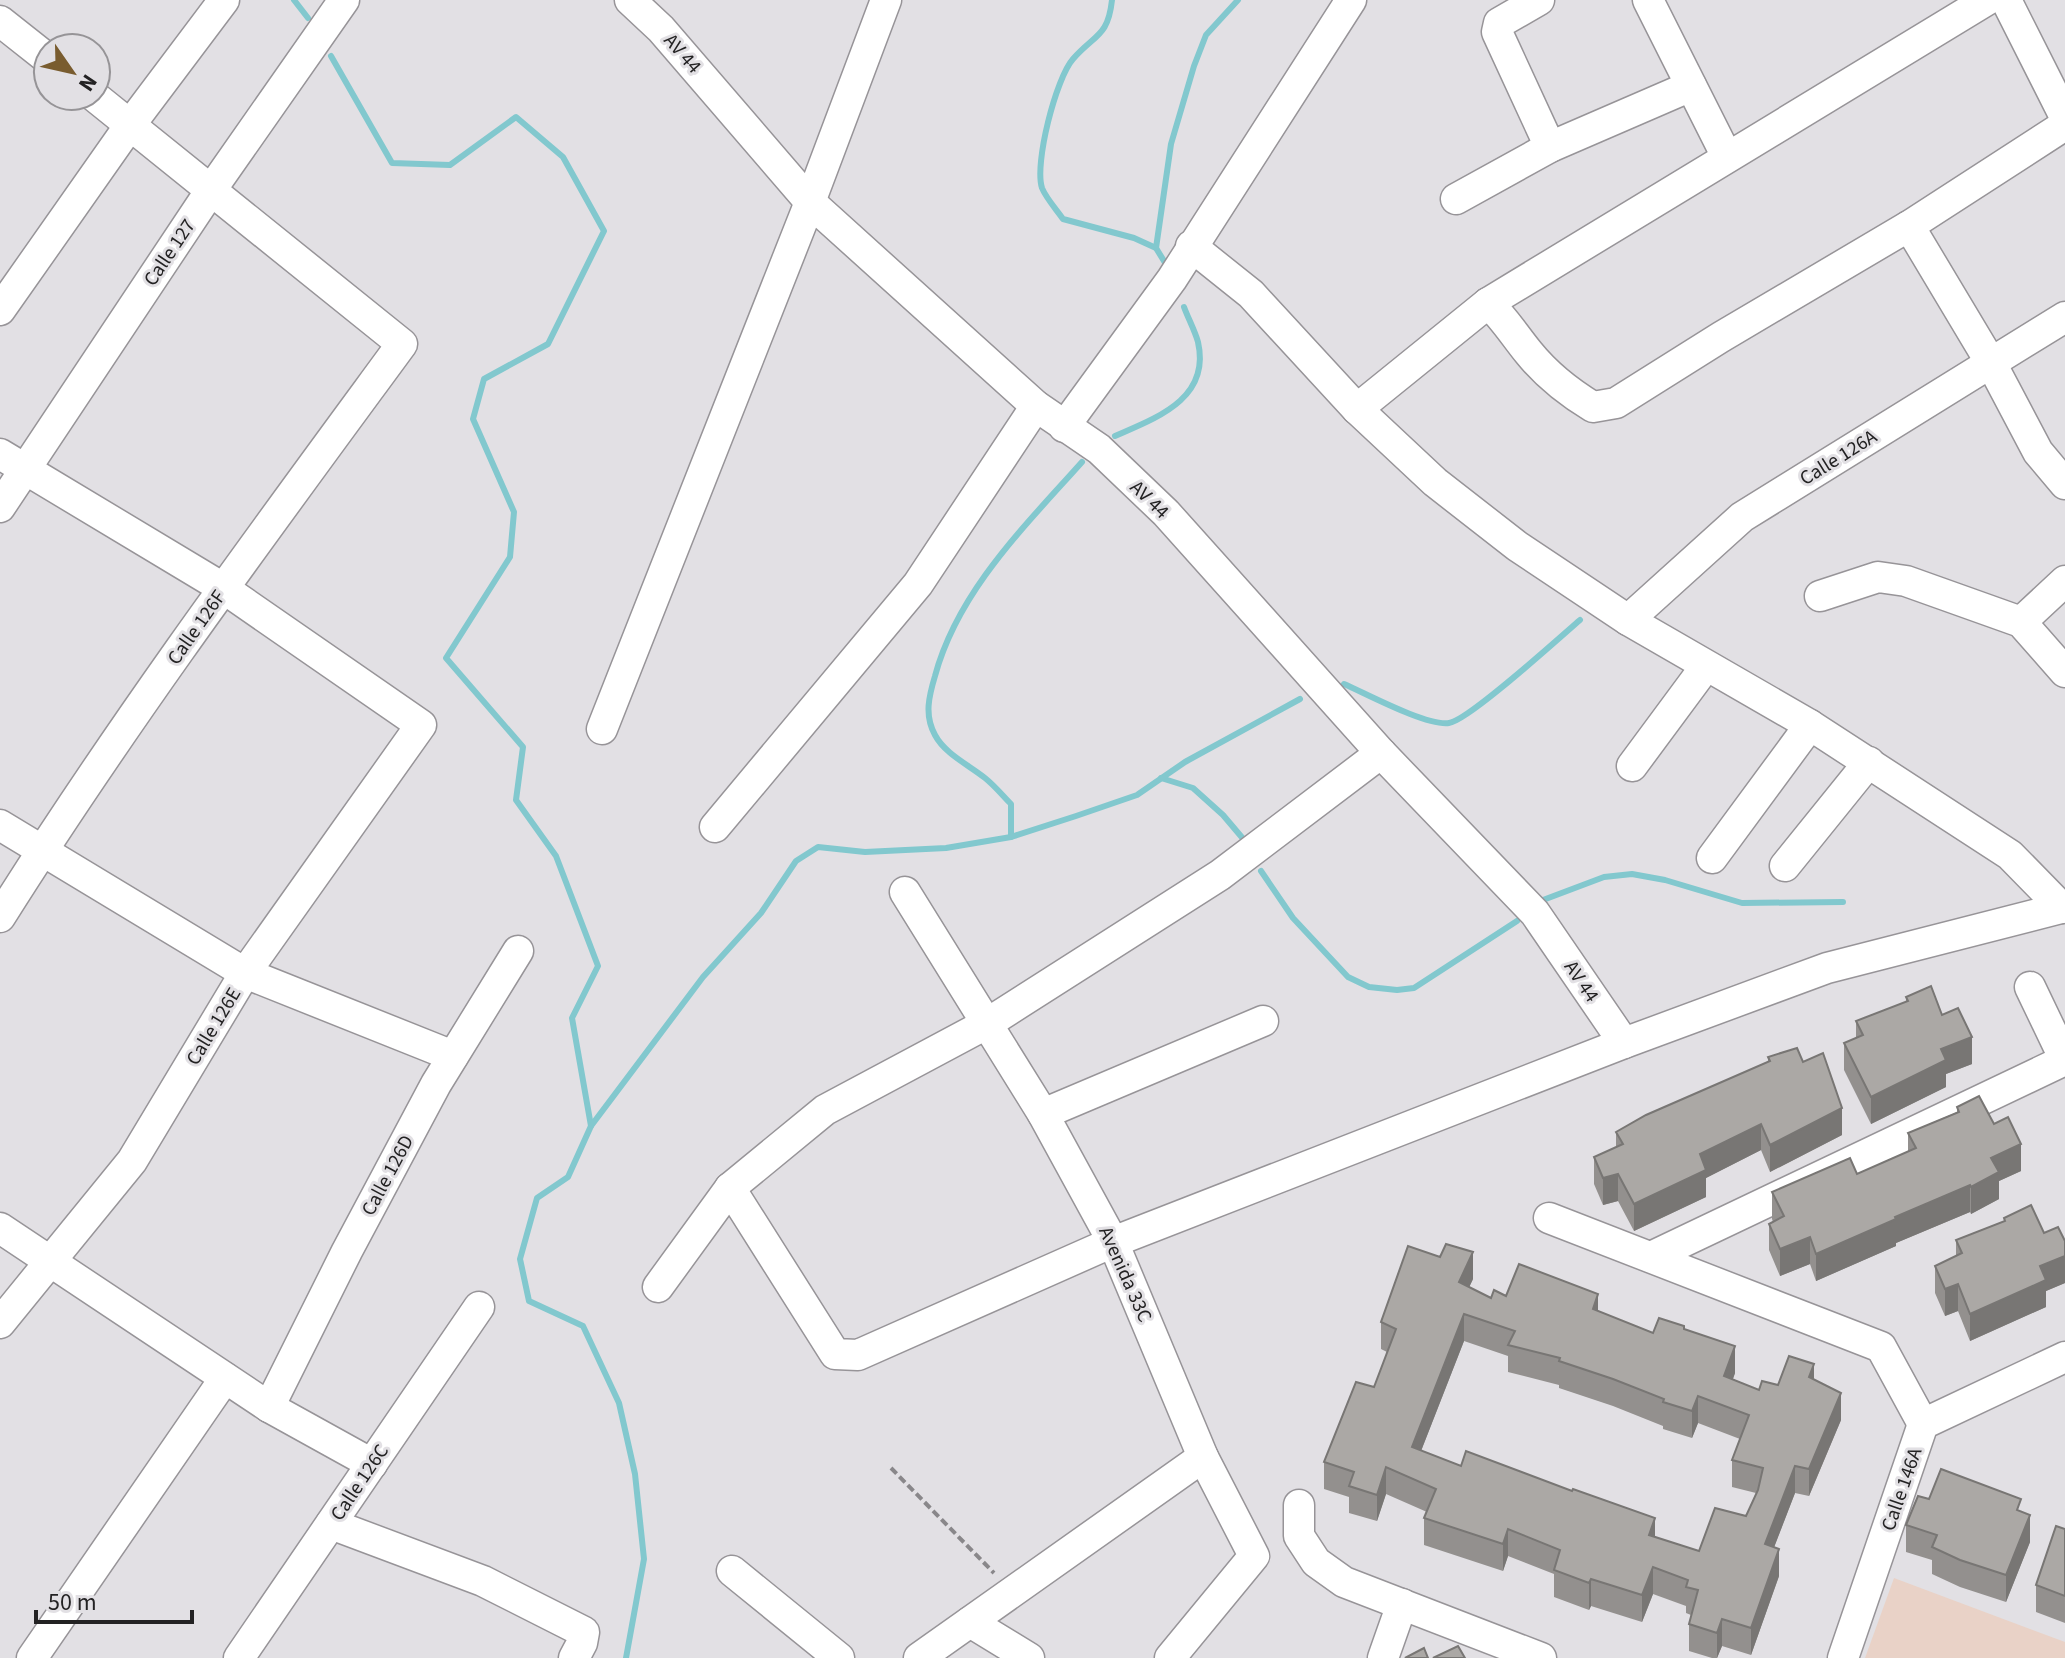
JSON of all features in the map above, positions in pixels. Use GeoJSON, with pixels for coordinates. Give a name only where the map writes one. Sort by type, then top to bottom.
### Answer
{"type":"FeatureCollection","features":[{"type":"Feature","properties":{"kind":"street"},"geometry":{"type":"LineString","coordinates":[[0,310],[130,125],[224,0]]}},
{"type":"Feature","properties":{"kind":"street","name":"Calle 127"},"geometry":{"type":"LineString","coordinates":[[0,507],[12,462],[211,190],[344,0]]}},
{"type":"Feature","properties":{"kind":"street","name":"AV 44"},"geometry":{"type":"LineString","coordinates":[[630,0],[661,29],[810,202],[1036,406],[1099,449],[1166,513],[1381,753],[1535,913],[1624,1043]]}},
{"type":"Feature","properties":{"kind":"street"},"geometry":{"type":"LineString","coordinates":[[602,729],[810,202],[886,0]]}},
{"type":"Feature","properties":{"kind":"street"},"geometry":{"type":"LineString","coordinates":[[1064,427],[1172,279],[1351,0]]}},
{"type":"Feature","properties":{"kind":"street"},"geometry":{"type":"LineString","coordinates":[[1539,0],[1499,23],[1497,32],[1550,147]]}},
{"type":"Feature","properties":{"kind":"street"},"geometry":{"type":"LineString","coordinates":[[1648,0],[1727,157]]}},
{"type":"Feature","properties":{"kind":"street"},"geometry":{"type":"LineString","coordinates":[[1357,409],[1488,303],[1987,0]]}},
{"type":"Feature","properties":{"kind":"street"},"geometry":{"type":"LineString","coordinates":[[2006,0],[2065,117]]}},
{"type":"Feature","properties":{"kind":"street"},"geometry":{"type":"LineString","coordinates":[[0,21],[32,46]]}},
{"type":"Feature","properties":{"kind":"street"},"geometry":{"type":"LineString","coordinates":[[1456,199],[1550,147],[1691,86]]}},
{"type":"Feature","properties":{"kind":"street"},"geometry":{"type":"LineString","coordinates":[[112,110],[211,190]]}},
{"type":"Feature","properties":{"kind":"street"},"geometry":{"type":"LineString","coordinates":[[1488,303],[1509,323],[1529,353],[1563,385],[1593,407],[1616,403],[1909,226],[2065,125]]}},
{"type":"Feature","properties":{"kind":"street","name":"Calle 126F"},"geometry":{"type":"LineString","coordinates":[[0,917],[42,850],[223,588],[402,344],[211,190]]}},
{"type":"Feature","properties":{"kind":"street"},"geometry":{"type":"LineString","coordinates":[[1909,226],[1991,363],[2038,452],[2065,484]]}},
{"type":"Feature","properties":{"kind":"street"},"geometry":{"type":"LineString","coordinates":[[1191,246],[1251,294],[1357,409],[1435,482],[1517,546],[1628,620],[1810,725],[2010,855],[2064,908]]}},
{"type":"Feature","properties":{"kind":"street","name":"Calle 126A"},"geometry":{"type":"LineString","coordinates":[[1628,620],[1742,517],[2065,317]]}},
{"type":"Feature","properties":{"kind":"street"},"geometry":{"type":"LineString","coordinates":[[715,827],[918,584],[1036,406]]}},
{"type":"Feature","properties":{"kind":"street"},"geometry":{"type":"LineString","coordinates":[[12,462],[223,588]]}},
{"type":"Feature","properties":{"kind":"street"},"geometry":{"type":"LineString","coordinates":[[1820,596],[1878,577],[1906,581],[2021,622],[2065,672]]}},
{"type":"Feature","properties":{"kind":"street"},"geometry":{"type":"LineString","coordinates":[[2021,622],[2065,581]]}},
{"type":"Feature","properties":{"kind":"street","name":"Calle 126E"},"geometry":{"type":"LineString","coordinates":[[0,1323],[132,1161],[245,973],[421,725],[223,588]]}},
{"type":"Feature","properties":{"kind":"street"},"geometry":{"type":"LineString","coordinates":[[1632,766],[1706,666]]}},
{"type":"Feature","properties":{"kind":"street"},"geometry":{"type":"LineString","coordinates":[[1712,858],[1810,725]]}},
{"type":"Feature","properties":{"kind":"street"},"geometry":{"type":"LineString","coordinates":[[658,1287],[730,1188],[825,1110],[988,1023],[1220,875],[1381,753]]}},
{"type":"Feature","properties":{"kind":"street"},"geometry":{"type":"LineString","coordinates":[[1785,866],[1869,762]]}},
{"type":"Feature","properties":{"kind":"street"},"geometry":{"type":"LineString","coordinates":[[0,825],[245,973],[453,1056]]}},
{"type":"Feature","properties":{"kind":"street","name":"Avenida 33C"},"geometry":{"type":"LineString","coordinates":[[905,892],[1043,1114],[1113,1242],[1203,1457],[1254,1556],[1170,1658]]}},
{"type":"Feature","properties":{"kind":"street"},"geometry":{"type":"LineString","coordinates":[[730,1188],[835,1354],[858,1355],[1113,1242],[1624,1043],[1827,968],[2064,908]]}},
{"type":"Feature","properties":{"kind":"street","name":"Calle 126D"},"geometry":{"type":"LineString","coordinates":[[269,1407],[347,1251],[453,1056],[518,951]]}},
{"type":"Feature","properties":{"kind":"street"},"geometry":{"type":"LineString","coordinates":[[1651,1257],[2065,1060],[2030,987]]}},
{"type":"Feature","properties":{"kind":"street"},"geometry":{"type":"LineString","coordinates":[[1043,1114],[1263,1021]]}},
{"type":"Feature","properties":{"kind":"street"},"geometry":{"type":"LineString","coordinates":[[1549,1218],[1881,1347],[1923,1424]]}},
{"type":"Feature","properties":{"kind":"street"},"geometry":{"type":"LineString","coordinates":[[0,1228],[269,1407],[372,1464]]}},
{"type":"Feature","properties":{"kind":"street","name":"Calle 126C"},"geometry":{"type":"LineString","coordinates":[[239,1658],[479,1307]]}},
{"type":"Feature","properties":{"kind":"street","name":"Calle 146A"},"geometry":{"type":"LineString","coordinates":[[1843,1658],[1923,1424],[2065,1357]]}},
{"type":"Feature","properties":{"kind":"street"},"geometry":{"type":"LineString","coordinates":[[32,1658],[225,1378]]}},
{"type":"Feature","properties":{"kind":"street"},"geometry":{"type":"LineString","coordinates":[[919,1658],[1203,1457]]}},
{"type":"Feature","properties":{"kind":"street"},"geometry":{"type":"LineString","coordinates":[[1299,1505],[1299,1536],[1316,1562],[1344,1582],[1541,1658]]}},
{"type":"Feature","properties":{"kind":"street"},"geometry":{"type":"LineString","coordinates":[[331,1524],[483,1581],[584,1632],[574,1658]]}},
{"type":"Feature","properties":{"kind":"street"},"geometry":{"type":"LineString","coordinates":[[732,1571],[839,1658]]}},
{"type":"Feature","properties":{"kind":"street"},"geometry":{"type":"LineString","coordinates":[[1383,1658],[1402,1604]]}},
{"type":"Feature","properties":{"kind":"street"},"geometry":{"type":"LineString","coordinates":[[970,1622],[1029,1658]]}},
{"type":"Feature","properties":{"kind":"path"},"geometry":{"type":"LineString","coordinates":[[891,1468],[1013,1592]]}},
{"type":"Feature","properties":{"kind":"shaded area"},"geometry":{"type":"Polygon","coordinates":[[[1894,1578],[2065,1642],[2065,1658],[1865,1658],[1894,1578]]]}},
{"type":"Feature","properties":{"kind":"building"},"geometry":{"type":"Polygon","coordinates":[[[1931,986],[1942,1015],[1958,1008],[1972,1037],[1941,1049],[1946,1060],[1871,1097],[1844,1043],[1863,1035],[1856,1021],[1908,1001],[1906,997],[1931,986]]]}},
{"type":"Feature","properties":{"kind":"building"},"geometry":{"type":"Polygon","coordinates":[[[1797,1048],[1803,1062],[1823,1053],[1842,1108],[1770,1145],[1761,1124],[1700,1154],[1706,1170],[1634,1204],[1618,1174],[1603,1178],[1594,1157],[1623,1144],[1616,1132],[1646,1115],[1770,1061],[1768,1057],[1797,1048]]]}},
{"type":"Feature","properties":{"kind":"building"},"geometry":{"type":"Polygon","coordinates":[[[1979,1096],[1994,1124],[2008,1117],[2021,1144],[1991,1158],[1999,1172],[1816,1254],[1810,1237],[1780,1249],[1769,1224],[1784,1216],[1772,1192],[1850,1158],[1857,1174],[1916,1148],[1908,1133],[1959,1112],[1957,1107],[1979,1096]]]}},
{"type":"Feature","properties":{"kind":"building"},"geometry":{"type":"Polygon","coordinates":[[[2031,1205],[2044,1233],[2058,1227],[2065,1241],[2065,1256],[2040,1266],[2046,1280],[1970,1314],[1958,1284],[1945,1289],[1935,1266],[1962,1253],[1956,1240],[2005,1221],[2004,1218],[2031,1205]]]}},
{"type":"Feature","properties":{"kind":"building"},"geometry":{"type":"Polygon","coordinates":[[[1446,1244],[1473,1252],[1459,1282],[1491,1298],[1494,1290],[1506,1296],[1519,1264],[1598,1294],[1593,1309],[1653,1333],[1659,1318],[1735,1346],[1724,1376],[1759,1390],[1762,1381],[1778,1385],[1789,1356],[1814,1364],[1809,1377],[1841,1393],[1809,1469],[1795,1466],[1765,1544],[1779,1549],[1751,1628],[1722,1619],[1717,1633],[1689,1624],[1698,1590],[1686,1587],[1688,1580],[1653,1567],[1642,1595],[1591,1579],[1589,1583],[1554,1570],[1560,1550],[1508,1529],[1503,1544],[1424,1518],[1436,1489],[1386,1467],[1377,1495],[1349,1486],[1354,1472],[1324,1462],[1356,1382],[1374,1387],[1396,1329],[1381,1322],[1408,1246],[1440,1257],[1446,1244]],[[1464,1314],[1412,1447],[1461,1466],[1466,1451],[1655,1518],[1649,1535],[1699,1551],[1715,1508],[1746,1516],[1758,1490],[1763,1468],[1732,1460],[1749,1415],[1698,1396],[1692,1411],[1663,1402],[1664,1399],[1559,1361],[1560,1358],[1508,1345],[1515,1331],[1464,1314]]]}},
{"type":"Feature","properties":{"kind":"building"},"geometry":{"type":"Polygon","coordinates":[[[1941,1469],[2021,1499],[2017,1510],[2030,1515],[2006,1575],[1932,1547],[1937,1535],[1906,1525],[1918,1496],[1929,1499],[1941,1469]]]}},
{"type":"Feature","properties":{"kind":"building"},"geometry":{"type":"Polygon","coordinates":[[[2056,1526],[2065,1529],[2065,1596],[2036,1585],[2056,1526]]]}},
{"type":"Feature","properties":{"kind":"building"},"geometry":{"type":"Polygon","coordinates":[[[1458,1646],[1465,1658],[1433,1658],[1458,1646]]]}},
{"type":"Feature","properties":{"kind":"building"},"geometry":{"type":"Polygon","coordinates":[[[1424,1648],[1428,1658],[1405,1658],[1424,1648]]]}},
{"type":"Feature","properties":{"kind":"waterway"},"geometry":{"type":"LineString","coordinates":[[294,0],[308,18]]}},
{"type":"Feature","properties":{"kind":"waterway"},"geometry":{"type":"LineString","coordinates":[[1112,0],[1104,28],[1073,59],[1060,84],[1044,142],[1040,176],[1042,188],[1063,219],[1134,238],[1156,248],[1167,266]]}},
{"type":"Feature","properties":{"kind":"waterway"},"geometry":{"type":"LineString","coordinates":[[1156,248],[1171,144],[1194,66],[1206,35],[1238,0]]}},
{"type":"Feature","properties":{"kind":"waterway"},"geometry":{"type":"LineString","coordinates":[[331,56],[392,163],[450,165],[516,117],[563,157],[604,231],[548,344],[484,379],[473,419],[514,512],[510,557],[446,658],[523,747],[516,800],[556,856],[598,966],[572,1018],[591,1126]]}},
{"type":"Feature","properties":{"kind":"waterway"},"geometry":{"type":"LineString","coordinates":[[1115,436],[1177,404],[1196,378],[1200,362],[1198,342],[1184,307]]}},
{"type":"Feature","properties":{"kind":"waterway"},"geometry":{"type":"LineString","coordinates":[[1011,837],[1011,804],[989,781],[939,742],[930,720],[929,698],[946,645],[977,588],[1017,535],[1082,462]]}},
{"type":"Feature","properties":{"kind":"waterway"},"geometry":{"type":"LineString","coordinates":[[1344,684],[1412,715],[1449,723],[1475,709],[1580,620]]}},
{"type":"Feature","properties":{"kind":"waterway"},"geometry":{"type":"LineString","coordinates":[[626,1658],[644,1559],[635,1474],[619,1403],[583,1326],[529,1301],[520,1259],[537,1198],[568,1177],[591,1126],[703,977],[761,913],[796,861],[818,847],[865,852],[946,848],[1011,837],[1137,795],[1185,762],[1300,699]]}},
{"type":"Feature","properties":{"kind":"waterway"},"geometry":{"type":"LineString","coordinates":[[1161,778],[1193,788],[1223,815],[1245,841]]}},
{"type":"Feature","properties":{"kind":"waterway"},"geometry":{"type":"LineString","coordinates":[[1261,871],[1293,918],[1348,977],[1369,987],[1414,988],[1517,921]]}},
{"type":"Feature","properties":{"kind":"waterway"},"geometry":{"type":"LineString","coordinates":[[1543,900],[1604,877],[1632,874],[1665,880],[1742,903],[1843,902]]}}]}
